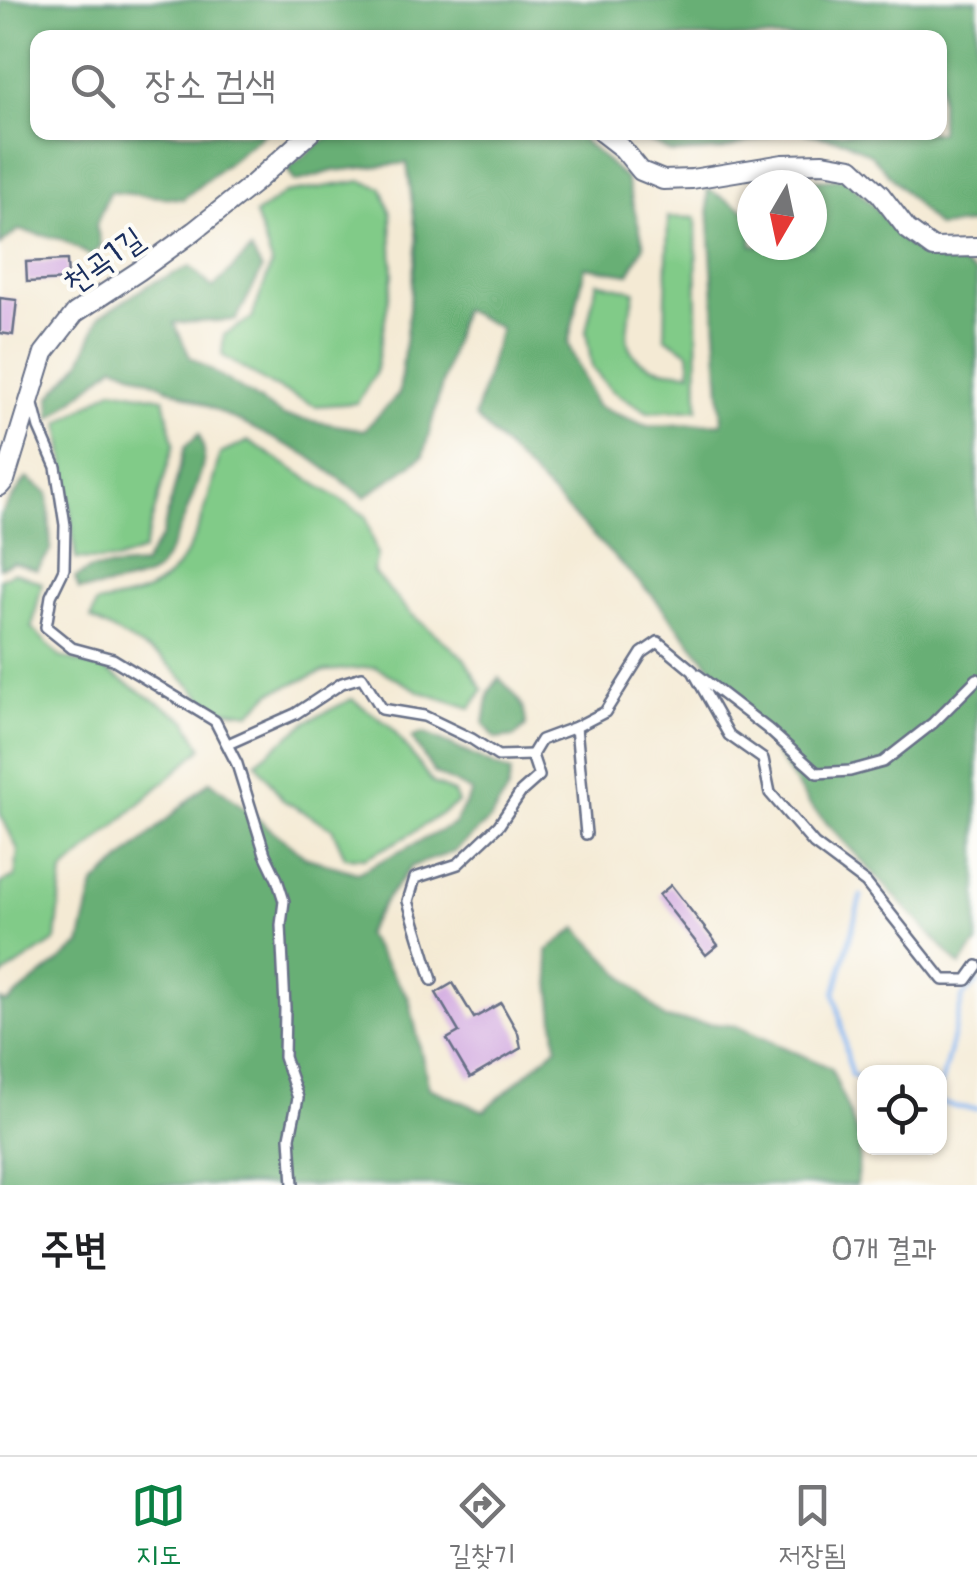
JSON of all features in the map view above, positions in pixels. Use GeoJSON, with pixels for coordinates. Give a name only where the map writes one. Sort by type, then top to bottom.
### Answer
{"type":"FeatureCollection","features":[{"type":"Feature","properties":{"kind":"street","name":"천곡1길"},"geometry":{"type":"LineString","coordinates":[[0,486],[44,353],[75,313],[194,231],[302,140]]}},
{"type":"Feature","properties":{"kind":"street"},"geometry":{"type":"LineString","coordinates":[[612,140],[641,171],[663,180],[783,164],[823,163],[852,168],[880,194],[906,229],[934,248],[977,247]]}},
{"type":"Feature","properties":{"kind":"lane"},"geometry":{"type":"LineString","coordinates":[[30,394],[56,467],[65,524],[64,568],[51,596],[46,627],[72,648],[113,659],[215,721],[237,764],[265,854],[277,879],[284,902],[284,1058],[298,1098],[290,1137],[292,1185]]}},
{"type":"Feature","properties":{"kind":"lane"},"geometry":{"type":"LineString","coordinates":[[532,754],[541,740],[606,712],[642,653],[658,642],[768,729],[817,774],[883,762],[934,723],[977,680]]}},
{"type":"Feature","properties":{"kind":"lane"},"geometry":{"type":"LineString","coordinates":[[693,670],[729,735],[763,759],[770,793],[814,844],[866,883],[943,980],[967,980],[977,966]]}},
{"type":"Feature","properties":{"kind":"lane"},"geometry":{"type":"LineString","coordinates":[[228,744],[295,714],[342,683],[362,677],[382,709],[424,716],[498,756],[532,754]]}},
{"type":"Feature","properties":{"kind":"lane"},"geometry":{"type":"LineString","coordinates":[[576,727],[586,834]]}},
{"type":"Feature","properties":{"kind":"lane"},"geometry":{"type":"LineString","coordinates":[[432,980],[408,901],[415,878],[458,864],[500,825],[521,792],[539,776],[532,754]]}},
{"type":"Feature","properties":{"kind":"green space"},"geometry":{"type":"Polygon","coordinates":[[[0,0],[977,0],[977,223],[937,227],[871,155],[840,140],[947,140],[947,30],[30,30],[30,140],[256,140],[183,199],[109,192],[96,225],[101,246],[91,256],[60,239],[18,230],[0,245],[0,0]]]}},
{"type":"Feature","properties":{"kind":"green space"},"geometry":{"type":"Polygon","coordinates":[[[324,140],[583,140],[626,179],[644,245],[629,274],[585,267],[568,344],[596,406],[647,426],[722,423],[707,189],[737,206],[737,260],[827,260],[827,179],[846,178],[901,240],[931,259],[962,264],[977,274],[977,943],[960,966],[809,804],[748,712],[652,595],[475,417],[500,328],[462,309],[423,456],[365,497],[307,455],[115,365],[51,419],[50,397],[81,362],[100,316],[152,283],[190,267],[213,288],[251,250],[262,270],[236,320],[174,323],[190,357],[284,416],[364,430],[399,394],[417,241],[407,163],[333,171],[295,182],[287,169],[324,140]]]}},
{"type":"Feature","properties":{"kind":"green space"},"geometry":{"type":"Polygon","coordinates":[[[647,140],[754,140],[721,150],[672,153],[647,140]]]}},
{"type":"Feature","properties":{"kind":"green space"},"geometry":{"type":"Polygon","coordinates":[[[362,181],[382,188],[391,214],[393,275],[375,374],[357,403],[316,406],[272,386],[222,355],[224,335],[252,318],[272,263],[255,215],[285,193],[362,181]]]}},
{"type":"Feature","properties":{"kind":"green space"},"geometry":{"type":"Polygon","coordinates":[[[668,217],[696,218],[698,409],[648,412],[611,390],[592,368],[586,331],[597,282],[635,291],[627,338],[635,356],[652,366],[691,372],[689,352],[665,337],[668,217]]]}},
{"type":"Feature","properties":{"kind":"green space"},"geometry":{"type":"Polygon","coordinates":[[[113,389],[164,398],[174,444],[143,551],[116,561],[76,559],[60,423],[113,389]]]}},
{"type":"Feature","properties":{"kind":"green space"},"geometry":{"type":"Polygon","coordinates":[[[199,434],[204,451],[202,467],[169,552],[155,572],[107,587],[79,590],[75,578],[91,569],[143,565],[162,536],[185,447],[199,434]]]}},
{"type":"Feature","properties":{"kind":"green space"},"geometry":{"type":"Polygon","coordinates":[[[249,441],[366,516],[377,555],[373,572],[410,613],[464,658],[483,690],[471,708],[421,692],[375,667],[325,671],[272,692],[250,713],[213,708],[162,658],[91,619],[96,604],[142,593],[160,584],[174,570],[196,535],[220,454],[249,441]]]}},
{"type":"Feature","properties":{"kind":"green space"},"geometry":{"type":"Polygon","coordinates":[[[27,478],[48,493],[51,550],[37,570],[13,562],[0,568],[0,515],[27,478]]]}},
{"type":"Feature","properties":{"kind":"green space"},"geometry":{"type":"Polygon","coordinates":[[[14,572],[42,583],[32,628],[60,657],[104,669],[186,720],[202,748],[63,872],[56,940],[1,977],[0,884],[15,877],[18,850],[0,813],[0,579],[14,572]]]}},
{"type":"Feature","properties":{"kind":"green space"},"geometry":{"type":"Polygon","coordinates":[[[499,678],[521,705],[526,726],[514,737],[496,739],[484,724],[489,692],[499,678]]]}},
{"type":"Feature","properties":{"kind":"green space"},"geometry":{"type":"Polygon","coordinates":[[[352,699],[390,726],[433,783],[454,793],[458,803],[365,858],[345,857],[332,828],[283,800],[256,762],[308,721],[352,699]]]}},
{"type":"Feature","properties":{"kind":"green space"},"geometry":{"type":"Polygon","coordinates":[[[422,733],[511,772],[508,790],[490,820],[454,852],[412,866],[365,934],[409,998],[429,1088],[484,1111],[557,1047],[547,951],[577,928],[665,1019],[736,1026],[831,1068],[857,1133],[856,1185],[0,1185],[0,1000],[7,1003],[80,945],[94,885],[210,781],[307,858],[357,873],[454,824],[472,792],[434,773],[412,738],[422,733]]]}},
{"type":"Feature","properties":{"kind":"building"},"geometry":{"type":"Polygon","coordinates":[[[67,260],[68,280],[27,282],[26,262],[67,260]]]}},
{"type":"Feature","properties":{"kind":"building"},"geometry":{"type":"Polygon","coordinates":[[[0,298],[17,300],[13,335],[0,333],[0,298]]]}},
{"type":"Feature","properties":{"kind":"building"},"geometry":{"type":"Polygon","coordinates":[[[671,885],[718,945],[706,955],[659,895],[671,885]]]}},
{"type":"Feature","properties":{"kind":"building"},"geometry":{"type":"Polygon","coordinates":[[[453,983],[474,1018],[501,1003],[518,1033],[521,1048],[470,1078],[447,1039],[459,1032],[436,993],[453,983]]]}},
{"type":"Feature","properties":{"kind":"waterway"},"geometry":{"type":"LineString","coordinates":[[857,1077],[851,1075],[835,993],[861,896]]}},
{"type":"Feature","properties":{"kind":"waterway"},"geometry":{"type":"LineString","coordinates":[[946,1065],[963,996],[977,983]]}},
{"type":"Feature","properties":{"kind":"waterway"},"geometry":{"type":"LineString","coordinates":[[947,1104],[977,1109]]}}]}
